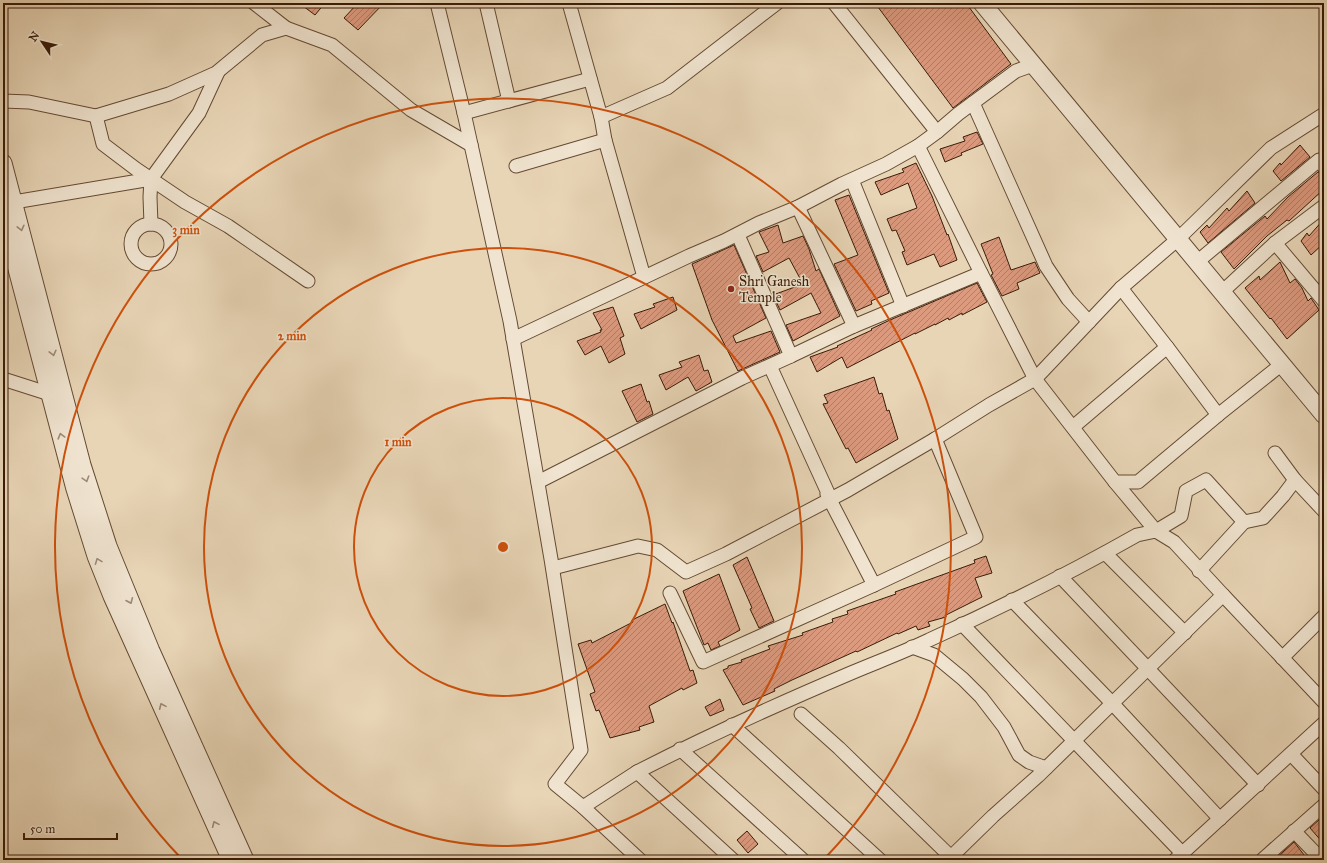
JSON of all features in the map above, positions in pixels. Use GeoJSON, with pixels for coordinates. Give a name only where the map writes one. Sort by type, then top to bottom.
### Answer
{"type":"FeatureCollection","features":[{"type":"Feature","properties":{"kind":"street"},"geometry":{"type":"LineString","coordinates":[[254,3],[286,28],[332,45],[411,110],[471,144]]}},
{"type":"Feature","properties":{"kind":"street"},"geometry":{"type":"LineString","coordinates":[[437,3],[464,113],[513,339],[553,568],[581,750],[555,784],[583,807],[640,860]]}},
{"type":"Feature","properties":{"kind":"street"},"geometry":{"type":"LineString","coordinates":[[486,3],[509,101]]}},
{"type":"Feature","properties":{"kind":"street"},"geometry":{"type":"LineString","coordinates":[[569,3],[605,140],[644,277]]}},
{"type":"Feature","properties":{"kind":"street"},"geometry":{"type":"LineString","coordinates":[[600,117],[667,88],[777,3]]}},
{"type":"Feature","properties":{"kind":"street"},"geometry":{"type":"LineString","coordinates":[[834,3],[937,132]]}},
{"type":"Feature","properties":{"kind":"street"},"geometry":{"type":"LineString","coordinates":[[982,3],[1324,415]]}},
{"type":"Feature","properties":{"kind":"street"},"geometry":{"type":"LineString","coordinates":[[3,101],[29,102],[96,116],[169,94],[218,72],[262,35],[286,28]]}},
{"type":"Feature","properties":{"kind":"street"},"geometry":{"type":"LineString","coordinates":[[513,339],[644,277],[738,235],[759,223],[798,207],[886,164],[918,146],[1016,71],[1033,65]]}},
{"type":"Feature","properties":{"kind":"street"},"geometry":{"type":"LineString","coordinates":[[151,224],[151,179],[199,113],[218,72]]}},
{"type":"Feature","properties":{"kind":"street"},"geometry":{"type":"LineString","coordinates":[[464,113],[590,79]]}},
{"type":"Feature","properties":{"kind":"street"},"geometry":{"type":"LineString","coordinates":[[973,103],[1046,266],[1068,299],[1089,322]]}},
{"type":"Feature","properties":{"kind":"street"},"geometry":{"type":"LineString","coordinates":[[553,568],[638,546],[657,550],[686,572],[726,554],[830,500],[1035,379],[1121,288],[1178,239],[1271,148],[1324,114]]}},
{"type":"Feature","properties":{"kind":"street"},"geometry":{"type":"LineString","coordinates":[[96,116],[103,144],[185,202],[228,226],[308,281]]}},
{"type":"Feature","properties":{"kind":"street"},"geometry":{"type":"LineString","coordinates":[[516,166],[605,140]]}},
{"type":"Feature","properties":{"kind":"street"},"geometry":{"type":"LineString","coordinates":[[918,146],[1035,379],[1115,482],[1156,531],[1174,542],[1222,596],[1324,702]]}},
{"type":"Feature","properties":{"kind":"street"},"geometry":{"type":"LineString","coordinates":[[1197,262],[1319,160],[1324,168]]}},
{"type":"Feature","properties":{"kind":"street"},"geometry":{"type":"LineString","coordinates":[[3,163],[82,465],[108,546],[151,651],[245,860]]}},
{"type":"Feature","properties":{"kind":"street"},"geometry":{"type":"LineString","coordinates":[[14,202],[151,179]]}},
{"type":"Feature","properties":{"kind":"street"},"geometry":{"type":"LineString","coordinates":[[852,180],[903,306]]}},
{"type":"Feature","properties":{"kind":"street"},"geometry":{"type":"LineString","coordinates":[[1222,292],[1274,243],[1324,206]]}},
{"type":"Feature","properties":{"kind":"street"},"geometry":{"type":"LineString","coordinates":[[798,207],[854,326]]}},
{"type":"Feature","properties":{"kind":"street"},"geometry":{"type":"LineString","coordinates":[[3,216],[75,489],[96,556],[112,596],[231,860]]}},
{"type":"Feature","properties":{"kind":"street"},"geometry":{"type":"LineString","coordinates":[[738,235],[791,356]]}},
{"type":"Feature","properties":{"kind":"street"},"geometry":{"type":"LineString","coordinates":[[1274,243],[1324,301]]}},
{"type":"Feature","properties":{"kind":"street"},"geometry":{"type":"LineString","coordinates":[[538,482],[742,378],[854,326],[981,273]]}},
{"type":"Feature","properties":{"kind":"street"},"geometry":{"type":"LineString","coordinates":[[1121,288],[1218,414]]}},
{"type":"Feature","properties":{"kind":"street"},"geometry":{"type":"LineString","coordinates":[[1073,427],[1167,347]]}},
{"type":"Feature","properties":{"kind":"street"},"geometry":{"type":"LineString","coordinates":[[1115,482],[1138,482],[1218,414],[1282,364]]}},
{"type":"Feature","properties":{"kind":"street"},"geometry":{"type":"LineString","coordinates":[[770,366],[830,500],[874,585]]}},
{"type":"Feature","properties":{"kind":"street"},"geometry":{"type":"LineString","coordinates":[[3,379],[50,394]]}},
{"type":"Feature","properties":{"kind":"street"},"geometry":{"type":"LineString","coordinates":[[670,593],[703,662],[976,537],[935,438]]}},
{"type":"Feature","properties":{"kind":"street"},"geometry":{"type":"LineString","coordinates":[[1275,453],[1295,480],[1324,511]]}},
{"type":"Feature","properties":{"kind":"street"},"geometry":{"type":"LineString","coordinates":[[583,807],[637,772],[680,749],[962,624],[1060,576],[1137,535],[1156,531],[1181,516],[1186,491],[1206,480],[1244,522]]}},
{"type":"Feature","properties":{"kind":"street"},"geometry":{"type":"LineString","coordinates":[[1199,571],[1244,522],[1262,518],[1283,496],[1295,480]]}},
{"type":"Feature","properties":{"kind":"street"},"geometry":{"type":"LineString","coordinates":[[1105,552],[1185,633]]}},
{"type":"Feature","properties":{"kind":"street"},"geometry":{"type":"LineString","coordinates":[[1060,576],[1258,785]]}},
{"type":"Feature","properties":{"kind":"street"},"geometry":{"type":"LineString","coordinates":[[801,714],[839,748],[951,859],[993,816],[1046,768],[1222,596]]}},
{"type":"Feature","properties":{"kind":"street"},"geometry":{"type":"LineString","coordinates":[[1012,600],[1112,703],[1220,819]]}},
{"type":"Feature","properties":{"kind":"street"},"geometry":{"type":"LineString","coordinates":[[1282,658],[1324,616]]}},
{"type":"Feature","properties":{"kind":"street"},"geometry":{"type":"LineString","coordinates":[[962,624],[1074,740],[1179,857],[1324,723]]}},
{"type":"Feature","properties":{"kind":"street"},"geometry":{"type":"LineString","coordinates":[[912,647],[934,656],[964,678],[1004,727],[1019,755],[1029,762],[1046,768]]}},
{"type":"Feature","properties":{"kind":"street"},"geometry":{"type":"LineString","coordinates":[[732,725],[880,860]]}},
{"type":"Feature","properties":{"kind":"street"},"geometry":{"type":"LineString","coordinates":[[680,749],[802,860]]}},
{"type":"Feature","properties":{"kind":"street"},"geometry":{"type":"LineString","coordinates":[[1291,754],[1324,789]]}},
{"type":"Feature","properties":{"kind":"street"},"geometry":{"type":"LineString","coordinates":[[637,772],[732,860]]}},
{"type":"Feature","properties":{"kind":"street"},"geometry":{"type":"LineString","coordinates":[[1262,860],[1324,805]]}},
{"type":"Feature","properties":{"kind":"street"},"geometry":{"type":"LineString","coordinates":[[1294,831],[1322,860]]}},
{"type":"Feature","properties":{"kind":"building"},"geometry":{"type":"Polygon","coordinates":[[[299,3],[325,3],[315,15],[299,3]]]}},
{"type":"Feature","properties":{"kind":"building"},"geometry":{"type":"Polygon","coordinates":[[[358,3],[384,3],[358,30],[344,18],[358,3]]]}},
{"type":"Feature","properties":{"kind":"building"},"geometry":{"type":"Polygon","coordinates":[[[875,3],[966,3],[1011,64],[953,108],[875,3]]]}},
{"type":"Feature","properties":{"kind":"building"},"geometry":{"type":"Polygon","coordinates":[[[977,132],[983,144],[961,153],[962,155],[945,162],[940,149],[965,141],[963,137],[977,132]]]}},
{"type":"Feature","properties":{"kind":"building"},"geometry":{"type":"Polygon","coordinates":[[[1300,145],[1310,157],[1281,181],[1273,171],[1280,163],[1281,165],[1300,145]]]}},
{"type":"Feature","properties":{"kind":"building"},"geometry":{"type":"Polygon","coordinates":[[[916,163],[932,196],[957,260],[940,267],[934,254],[907,265],[902,252],[905,251],[896,230],[892,231],[887,219],[917,208],[908,183],[881,195],[875,182],[904,172],[902,169],[916,163]]]}},
{"type":"Feature","properties":{"kind":"building"},"geometry":{"type":"Polygon","coordinates":[[[1318,172],[1324,175],[1324,189],[1289,221],[1287,220],[1267,236],[1234,269],[1221,252],[1265,216],[1267,219],[1288,197],[1318,172]]]}},
{"type":"Feature","properties":{"kind":"building"},"geometry":{"type":"Polygon","coordinates":[[[1247,191],[1255,203],[1208,243],[1200,232],[1207,225],[1209,228],[1227,208],[1229,211],[1247,191]]]}},
{"type":"Feature","properties":{"kind":"building"},"geometry":{"type":"Polygon","coordinates":[[[849,195],[889,293],[871,301],[872,304],[856,311],[834,264],[858,255],[835,200],[849,195]]]}},
{"type":"Feature","properties":{"kind":"building"},"geometry":{"type":"Polygon","coordinates":[[[1324,219],[1324,243],[1311,255],[1301,241],[1307,233],[1309,236],[1324,219]]]}},
{"type":"Feature","properties":{"kind":"building"},"geometry":{"type":"Polygon","coordinates":[[[778,225],[783,243],[803,236],[816,271],[819,269],[840,316],[793,341],[786,325],[821,313],[811,293],[780,310],[773,295],[803,284],[789,258],[763,272],[756,256],[769,252],[759,232],[778,225]]]}},
{"type":"Feature","properties":{"kind":"building"},"geometry":{"type":"Polygon","coordinates":[[[999,237],[1011,270],[1035,262],[1040,273],[1017,283],[1019,289],[1002,296],[991,275],[993,274],[981,244],[999,237]]]}},
{"type":"Feature","properties":{"kind":"building","name":"Shri Ganesh Temple"},"geometry":{"type":"Polygon","coordinates":[[[734,245],[766,318],[733,336],[736,343],[771,331],[780,352],[738,371],[712,320],[692,264],[734,245]]]}},
{"type":"Feature","properties":{"kind":"building"},"geometry":{"type":"Polygon","coordinates":[[[1280,262],[1290,283],[1295,279],[1302,288],[1308,301],[1311,298],[1319,310],[1287,339],[1245,288],[1259,276],[1260,280],[1280,262]]]}},
{"type":"Feature","properties":{"kind":"building"},"geometry":{"type":"Polygon","coordinates":[[[977,283],[987,302],[962,315],[962,313],[949,320],[948,318],[915,333],[847,368],[842,357],[817,372],[810,357],[838,347],[837,346],[890,320],[977,283]]]}},
{"type":"Feature","properties":{"kind":"building"},"geometry":{"type":"Polygon","coordinates":[[[673,297],[677,310],[641,329],[634,314],[655,307],[653,304],[673,297]]]}},
{"type":"Feature","properties":{"kind":"building"},"geometry":{"type":"Polygon","coordinates":[[[613,307],[624,336],[620,338],[625,354],[609,363],[601,346],[585,355],[577,341],[601,332],[600,330],[602,330],[593,313],[613,307]]]}},
{"type":"Feature","properties":{"kind":"building"},"geometry":{"type":"Polygon","coordinates":[[[699,355],[704,371],[708,370],[712,382],[696,391],[688,377],[666,390],[659,375],[682,367],[679,362],[699,355]]]}},
{"type":"Feature","properties":{"kind":"building"},"geometry":{"type":"Polygon","coordinates":[[[874,377],[879,394],[882,393],[887,411],[889,410],[898,439],[856,463],[848,448],[846,449],[823,404],[828,403],[824,395],[874,377]]]}},
{"type":"Feature","properties":{"kind":"building"},"geometry":{"type":"Polygon","coordinates":[[[641,384],[653,414],[637,422],[622,391],[641,384]]]}},
{"type":"Feature","properties":{"kind":"building"},"geometry":{"type":"Polygon","coordinates":[[[986,556],[992,573],[975,578],[982,597],[946,615],[946,617],[928,622],[930,626],[918,630],[916,626],[898,634],[897,633],[792,680],[774,689],[775,691],[743,705],[723,670],[728,668],[728,666],[742,662],[741,660],[770,649],[768,646],[803,635],[802,633],[833,622],[832,619],[848,614],[847,611],[896,594],[895,592],[975,563],[974,560],[986,556]]]}},
{"type":"Feature","properties":{"kind":"building"},"geometry":{"type":"Polygon","coordinates":[[[747,557],[774,621],[759,628],[733,565],[747,557]]]}},
{"type":"Feature","properties":{"kind":"building"},"geometry":{"type":"Polygon","coordinates":[[[719,574],[740,630],[718,642],[720,646],[711,650],[708,643],[704,645],[683,591],[719,574]]]}},
{"type":"Feature","properties":{"kind":"building"},"geometry":{"type":"Polygon","coordinates":[[[665,604],[672,623],[673,622],[690,671],[693,670],[697,683],[683,690],[682,688],[649,706],[654,722],[639,727],[640,730],[610,738],[599,710],[596,711],[590,694],[595,692],[578,644],[591,640],[592,643],[633,622],[632,620],[665,604]]]}},
{"type":"Feature","properties":{"kind":"building"},"geometry":{"type":"Polygon","coordinates":[[[720,699],[724,710],[710,716],[705,707],[720,699]]]}},
{"type":"Feature","properties":{"kind":"building"},"geometry":{"type":"Polygon","coordinates":[[[1320,819],[1324,824],[1324,844],[1310,828],[1320,819]]]}},
{"type":"Feature","properties":{"kind":"building"},"geometry":{"type":"Polygon","coordinates":[[[747,831],[758,844],[748,853],[737,840],[747,831]]]}},
{"type":"Feature","properties":{"kind":"building"},"geometry":{"type":"Polygon","coordinates":[[[1294,842],[1308,860],[1274,860],[1294,842]]]}},
{"type":"Feature","properties":{"kind":"place","name":"Shri Ganesh Temple"},"geometry":{"type":"Point","coordinates":[731,289]}}]}
